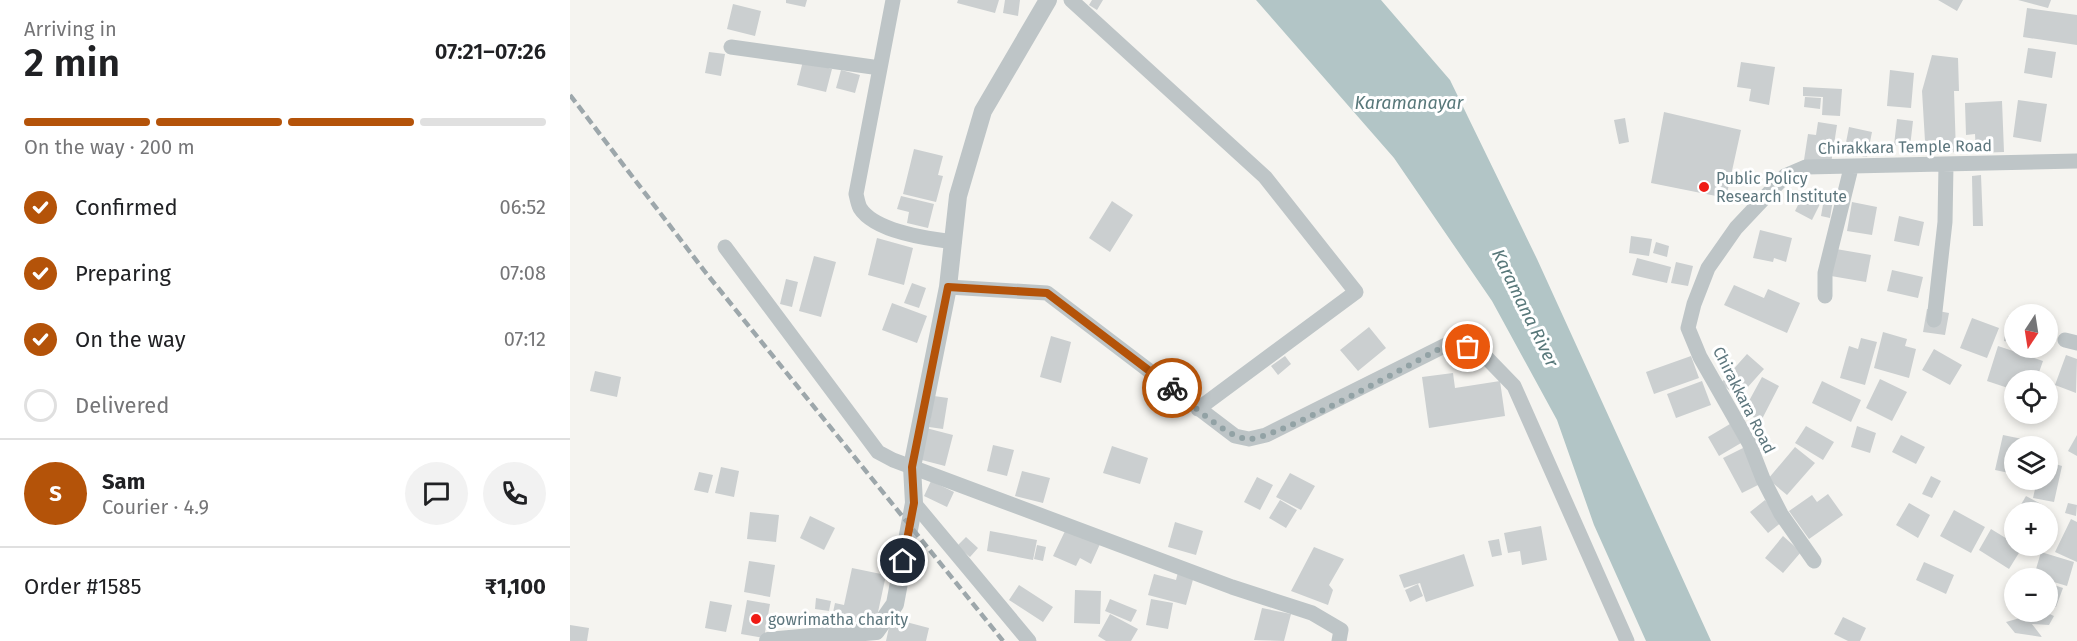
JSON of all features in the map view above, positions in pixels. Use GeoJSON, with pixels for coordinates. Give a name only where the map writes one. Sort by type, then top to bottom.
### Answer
{"type":"FeatureCollection","features":[{"type":"Feature","properties":{"kind":"street"},"geometry":{"type":"LineString","coordinates":[[892,0],[856,194],[860,208],[877,222],[920,238],[954,242]]}},
{"type":"Feature","properties":{"kind":"street"},"geometry":{"type":"LineString","coordinates":[[768,641],[876,631],[895,604],[914,503],[912,467],[948,287],[958,196],[983,111],[1048,0]]}},
{"type":"Feature","properties":{"kind":"street"},"geometry":{"type":"LineString","coordinates":[[1071,0],[1265,177],[1356,292],[1198,409]]}},
{"type":"Feature","properties":{"kind":"street"},"geometry":{"type":"LineString","coordinates":[[731,47],[880,68]]}},
{"type":"Feature","properties":{"kind":"street","name":"Chirakkara Temple Road"},"geometry":{"type":"LineString","coordinates":[[1694,304],[1708,268],[1737,228],[1785,176],[1806,167],[1851,168],[2077,161]]}},
{"type":"Feature","properties":{"kind":"street"},"geometry":{"type":"LineString","coordinates":[[1935,320],[1945,222],[1946,165]]}},
{"type":"Feature","properties":{"kind":"street"},"geometry":{"type":"LineString","coordinates":[[1825,296],[1825,273],[1851,168]]}},
{"type":"Feature","properties":{"kind":"street"},"geometry":{"type":"LineString","coordinates":[[725,247],[878,452],[912,467],[1232,587],[1312,613],[1341,630],[1339,641]]}},
{"type":"Feature","properties":{"kind":"street"},"geometry":{"type":"LineString","coordinates":[[948,287],[1047,293],[1198,409],[1236,436],[1249,439],[1266,435],[1306,417],[1454,341],[1482,353],[1514,386],[1627,641]]}},
{"type":"Feature","properties":{"kind":"street","name":"Chirakkara Road"},"geometry":{"type":"LineString","coordinates":[[1694,304],[1688,328],[1700,357],[1749,443],[1762,479],[1797,540],[1814,561]]}},
{"type":"Feature","properties":{"kind":"street"},"geometry":{"type":"LineString","coordinates":[[914,503],[1029,641]]}},
{"type":"Feature","properties":{"kind":"water","name":"Karamanayar"},"geometry":{"type":"Polygon","coordinates":[[[1256,0],[1381,0],[1450,80],[1537,259],[1711,641],[1646,641],[1594,525],[1557,420],[1492,301],[1394,158],[1256,0]]]}},
{"type":"Feature","properties":{"kind":"building"},"geometry":{"type":"Polygon","coordinates":[[[786,0],[807,0],[805,7],[786,3],[786,0]]]}},
{"type":"Feature","properties":{"kind":"building"},"geometry":{"type":"Polygon","coordinates":[[[958,0],[999,0],[995,13],[957,3],[958,0]]]}},
{"type":"Feature","properties":{"kind":"building"},"geometry":{"type":"Polygon","coordinates":[[[1005,0],[1020,0],[1018,16],[1003,13],[1005,0]]]}},
{"type":"Feature","properties":{"kind":"building"},"geometry":{"type":"Polygon","coordinates":[[[1092,0],[1103,0],[1097,10],[1089,5],[1092,0]]]}},
{"type":"Feature","properties":{"kind":"building"},"geometry":{"type":"Polygon","coordinates":[[[1938,0],[1963,0],[1957,11],[1938,0]]]}},
{"type":"Feature","properties":{"kind":"building"},"geometry":{"type":"Polygon","coordinates":[[[2018,0],[2051,0],[2048,8],[2018,0]]]}},
{"type":"Feature","properties":{"kind":"building"},"geometry":{"type":"Polygon","coordinates":[[[733,4],[761,11],[755,36],[727,29],[733,4]]]}},
{"type":"Feature","properties":{"kind":"building"},"geometry":{"type":"Polygon","coordinates":[[[2027,8],[2077,15],[2077,45],[2023,37],[2027,8]]]}},
{"type":"Feature","properties":{"kind":"building"},"geometry":{"type":"Polygon","coordinates":[[[2028,48],[2056,52],[2052,78],[2024,73],[2028,48]]]}},
{"type":"Feature","properties":{"kind":"building"},"geometry":{"type":"Polygon","coordinates":[[[709,52],[725,54],[721,76],[705,73],[709,52]]]}},
{"type":"Feature","properties":{"kind":"building"},"geometry":{"type":"Polygon","coordinates":[[[1932,55],[1958,58],[1959,91],[1954,91],[1956,153],[1950,151],[1949,140],[1925,141],[1922,91],[1932,55]]]}},
{"type":"Feature","properties":{"kind":"building"},"geometry":{"type":"Polygon","coordinates":[[[803,61],[832,69],[826,92],[797,85],[803,61]]]}},
{"type":"Feature","properties":{"kind":"building"},"geometry":{"type":"Polygon","coordinates":[[[1741,62],[1775,67],[1769,105],[1749,101],[1751,89],[1737,87],[1741,62]]]}},
{"type":"Feature","properties":{"kind":"building"},"geometry":{"type":"Polygon","coordinates":[[[841,70],[860,75],[855,93],[836,88],[841,70]]]}},
{"type":"Feature","properties":{"kind":"building"},"geometry":{"type":"Polygon","coordinates":[[[1890,70],[1914,73],[1911,108],[1887,106],[1890,70]]]}},
{"type":"Feature","properties":{"kind":"building"},"geometry":{"type":"Polygon","coordinates":[[[1803,87],[1842,89],[1840,116],[1822,115],[1823,97],[1803,96],[1803,87]]]}},
{"type":"Feature","properties":{"kind":"building"},"geometry":{"type":"Polygon","coordinates":[[[1805,97],[1821,98],[1820,109],[1804,107],[1805,97]]]}},
{"type":"Feature","properties":{"kind":"building"},"geometry":{"type":"Polygon","coordinates":[[[2018,100],[2047,104],[2041,142],[2013,137],[2018,100]]]}},
{"type":"Feature","properties":{"kind":"building"},"geometry":{"type":"Polygon","coordinates":[[[2002,101],[2004,152],[1976,153],[1975,134],[1966,135],[1965,103],[2002,101]]]}},
{"type":"Feature","properties":{"kind":"building"},"geometry":{"type":"Polygon","coordinates":[[[1664,112],[1741,130],[1726,198],[1651,183],[1664,112]]]}},
{"type":"Feature","properties":{"kind":"building"},"geometry":{"type":"Polygon","coordinates":[[[1625,118],[1629,142],[1619,144],[1614,120],[1625,118]]]}},
{"type":"Feature","properties":{"kind":"building"},"geometry":{"type":"Polygon","coordinates":[[[1897,119],[1913,121],[1910,147],[1894,145],[1897,119]]]}},
{"type":"Feature","properties":{"kind":"building"},"geometry":{"type":"Polygon","coordinates":[[[1818,122],[1837,125],[1831,164],[1804,160],[1808,134],[1816,135],[1818,122]]]}},
{"type":"Feature","properties":{"kind":"building"},"geometry":{"type":"Polygon","coordinates":[[[1849,127],[1872,132],[1867,157],[1844,153],[1849,127]]]}},
{"type":"Feature","properties":{"kind":"building"},"geometry":{"type":"Polygon","coordinates":[[[914,149],[943,156],[938,175],[943,176],[936,202],[903,194],[914,149]]]}},
{"type":"Feature","properties":{"kind":"building"},"geometry":{"type":"Polygon","coordinates":[[[1981,175],[1983,226],[1973,226],[1972,176],[1981,175]]]}},
{"type":"Feature","properties":{"kind":"building"},"geometry":{"type":"Polygon","coordinates":[[[1804,193],[1821,202],[1812,220],[1795,211],[1804,193]]]}},
{"type":"Feature","properties":{"kind":"building"},"geometry":{"type":"Polygon","coordinates":[[[901,196],[934,204],[928,228],[907,223],[909,212],[897,209],[901,196]]]}},
{"type":"Feature","properties":{"kind":"building"},"geometry":{"type":"Polygon","coordinates":[[[1824,199],[1833,200],[1830,218],[1821,216],[1824,199]]]}},
{"type":"Feature","properties":{"kind":"building"},"geometry":{"type":"Polygon","coordinates":[[[1112,201],[1133,215],[1110,252],[1089,238],[1112,201]]]}},
{"type":"Feature","properties":{"kind":"building"},"geometry":{"type":"Polygon","coordinates":[[[1852,202],[1877,207],[1872,235],[1847,231],[1852,202]]]}},
{"type":"Feature","properties":{"kind":"building"},"geometry":{"type":"Polygon","coordinates":[[[1899,216],[1924,222],[1919,246],[1894,241],[1899,216]]]}},
{"type":"Feature","properties":{"kind":"building"},"geometry":{"type":"Polygon","coordinates":[[[1760,230],[1792,238],[1786,262],[1774,258],[1773,262],[1753,258],[1760,230]]]}},
{"type":"Feature","properties":{"kind":"building"},"geometry":{"type":"Polygon","coordinates":[[[1631,236],[1652,239],[1649,256],[1629,253],[1631,236]]]}},
{"type":"Feature","properties":{"kind":"building"},"geometry":{"type":"Polygon","coordinates":[[[877,238],[913,248],[904,285],[868,275],[877,238]]]}},
{"type":"Feature","properties":{"kind":"building"},"geometry":{"type":"Polygon","coordinates":[[[1656,242],[1669,246],[1667,257],[1653,253],[1656,242]]]}},
{"type":"Feature","properties":{"kind":"building"},"geometry":{"type":"Polygon","coordinates":[[[1836,249],[1871,255],[1866,282],[1831,276],[1836,249]]]}},
{"type":"Feature","properties":{"kind":"building"},"geometry":{"type":"Polygon","coordinates":[[[814,256],[836,262],[821,317],[799,311],[814,256]]]}},
{"type":"Feature","properties":{"kind":"building"},"geometry":{"type":"Polygon","coordinates":[[[1637,258],[1671,267],[1667,283],[1632,275],[1637,258]]]}},
{"type":"Feature","properties":{"kind":"building"},"geometry":{"type":"Polygon","coordinates":[[[1676,262],[1693,266],[1688,286],[1671,283],[1676,262]]]}},
{"type":"Feature","properties":{"kind":"building"},"geometry":{"type":"Polygon","coordinates":[[[1892,270],[1923,277],[1918,298],[1887,291],[1892,270]]]}},
{"type":"Feature","properties":{"kind":"building"},"geometry":{"type":"Polygon","coordinates":[[[786,279],[798,282],[792,307],[780,304],[786,279]]]}},
{"type":"Feature","properties":{"kind":"building"},"geometry":{"type":"Polygon","coordinates":[[[912,283],[926,288],[919,308],[904,303],[912,283]]]}},
{"type":"Feature","properties":{"kind":"building"},"geometry":{"type":"Polygon","coordinates":[[[1734,285],[1764,298],[1768,289],[1800,303],[1787,333],[1724,305],[1734,285]]]}},
{"type":"Feature","properties":{"kind":"building"},"geometry":{"type":"Polygon","coordinates":[[[892,303],[927,316],[917,343],[882,330],[892,303]]]}},
{"type":"Feature","properties":{"kind":"building"},"geometry":{"type":"Polygon","coordinates":[[[1927,309],[1949,313],[1945,335],[1923,332],[1927,309]]]}},
{"type":"Feature","properties":{"kind":"building"},"geometry":{"type":"Polygon","coordinates":[[[1972,318],[1999,328],[1987,358],[1960,348],[1972,318]]]}},
{"type":"Feature","properties":{"kind":"building"},"geometry":{"type":"Polygon","coordinates":[[[1369,327],[1386,348],[1358,371],[1340,350],[1369,327]]]}},
{"type":"Feature","properties":{"kind":"building"},"geometry":{"type":"Polygon","coordinates":[[[1883,332],[1907,339],[1905,346],[1916,349],[1909,378],[1874,368],[1883,332]]]}},
{"type":"Feature","properties":{"kind":"building"},"geometry":{"type":"Polygon","coordinates":[[[1051,336],[1071,342],[1061,383],[1040,377],[1051,336]]]}},
{"type":"Feature","properties":{"kind":"building"},"geometry":{"type":"Polygon","coordinates":[[[1861,338],[1877,342],[1865,385],[1840,378],[1849,346],[1858,349],[1861,338]]]}},
{"type":"Feature","properties":{"kind":"building"},"geometry":{"type":"Polygon","coordinates":[[[1998,346],[2004,348],[2004,358],[2034,358],[2043,361],[2040,370],[2004,370],[2004,387],[1987,381],[1998,346]]]}},
{"type":"Feature","properties":{"kind":"building"},"geometry":{"type":"Polygon","coordinates":[[[1934,349],[1962,365],[1950,385],[1922,370],[1934,349]]]}},
{"type":"Feature","properties":{"kind":"building"},"geometry":{"type":"Polygon","coordinates":[[[1747,354],[1764,369],[1738,398],[1721,383],[1747,354]]]}},
{"type":"Feature","properties":{"kind":"building"},"geometry":{"type":"Polygon","coordinates":[[[2066,355],[2077,359],[2076,393],[2058,386],[2058,377],[2066,355]]]}},
{"type":"Feature","properties":{"kind":"building"},"geometry":{"type":"Polygon","coordinates":[[[1285,356],[1291,364],[1278,375],[1271,366],[1285,356]]]}},
{"type":"Feature","properties":{"kind":"building"},"geometry":{"type":"Polygon","coordinates":[[[1691,356],[1699,378],[1654,394],[1646,372],[1691,356]]]}},
{"type":"Feature","properties":{"kind":"building"},"geometry":{"type":"Polygon","coordinates":[[[595,371],[621,377],[617,397],[590,391],[595,371]]]}},
{"type":"Feature","properties":{"kind":"building"},"geometry":{"type":"Polygon","coordinates":[[[1453,373],[1455,388],[1500,381],[1505,416],[1429,428],[1422,377],[1453,373]]]}},
{"type":"Feature","properties":{"kind":"building"},"geometry":{"type":"Polygon","coordinates":[[[1762,377],[1779,386],[1761,421],[1743,412],[1762,377]]]}},
{"type":"Feature","properties":{"kind":"building"},"geometry":{"type":"Polygon","coordinates":[[[1880,379],[1907,392],[1892,421],[1866,408],[1880,379]]]}},
{"type":"Feature","properties":{"kind":"building"},"geometry":{"type":"Polygon","coordinates":[[[1702,381],[1711,405],[1676,418],[1667,394],[1702,381]]]}},
{"type":"Feature","properties":{"kind":"building"},"geometry":{"type":"Polygon","coordinates":[[[1822,381],[1861,400],[1851,422],[1812,403],[1822,381]]]}},
{"type":"Feature","properties":{"kind":"building"},"geometry":{"type":"Polygon","coordinates":[[[934,396],[948,398],[943,429],[929,427],[934,396]]]}},
{"type":"Feature","properties":{"kind":"building"},"geometry":{"type":"Polygon","coordinates":[[[1730,424],[1741,443],[1719,456],[1708,437],[1730,424]]]}},
{"type":"Feature","properties":{"kind":"building"},"geometry":{"type":"Polygon","coordinates":[[[1806,426],[1834,442],[1823,460],[1795,443],[1806,426]]]}},
{"type":"Feature","properties":{"kind":"building"},"geometry":{"type":"Polygon","coordinates":[[[1857,426],[1876,433],[1870,453],[1851,447],[1857,426]]]}},
{"type":"Feature","properties":{"kind":"building"},"geometry":{"type":"Polygon","coordinates":[[[926,428],[953,435],[945,466],[918,459],[926,428]]]}},
{"type":"Feature","properties":{"kind":"building"},"geometry":{"type":"Polygon","coordinates":[[[1901,435],[1925,447],[1916,464],[1892,452],[1901,435]]]}},
{"type":"Feature","properties":{"kind":"building"},"geometry":{"type":"Polygon","coordinates":[[[2003,435],[2008,436],[2004,436],[2004,472],[1995,470],[2003,435]]]}},
{"type":"Feature","properties":{"kind":"building"},"geometry":{"type":"Polygon","coordinates":[[[2077,435],[2077,456],[2068,451],[2077,435]]]}},
{"type":"Feature","properties":{"kind":"building"},"geometry":{"type":"Polygon","coordinates":[[[993,445],[1014,450],[1007,476],[987,471],[993,445]]]}},
{"type":"Feature","properties":{"kind":"building"},"geometry":{"type":"Polygon","coordinates":[[[1112,446],[1148,458],[1140,484],[1103,473],[1112,446]]]}},
{"type":"Feature","properties":{"kind":"building"},"geometry":{"type":"Polygon","coordinates":[[[1795,447],[1815,463],[1787,495],[1768,479],[1795,447]]]}},
{"type":"Feature","properties":{"kind":"building"},"geometry":{"type":"Polygon","coordinates":[[[1743,448],[1762,483],[1742,493],[1723,458],[1743,448]]]}},
{"type":"Feature","properties":{"kind":"building"},"geometry":{"type":"Polygon","coordinates":[[[2058,465],[2062,466],[2058,484],[2058,465]]]}},
{"type":"Feature","properties":{"kind":"building"},"geometry":{"type":"Polygon","coordinates":[[[721,467],[739,471],[734,497],[715,493],[721,467]]]}},
{"type":"Feature","properties":{"kind":"building"},"geometry":{"type":"Polygon","coordinates":[[[1022,471],[1050,478],[1043,503],[1015,496],[1022,471]]]}},
{"type":"Feature","properties":{"kind":"building"},"geometry":{"type":"Polygon","coordinates":[[[699,472],[713,475],[708,493],[694,490],[699,472]]]}},
{"type":"Feature","properties":{"kind":"building"},"geometry":{"type":"Polygon","coordinates":[[[1290,473],[1315,486],[1301,510],[1276,497],[1290,473]]]}},
{"type":"Feature","properties":{"kind":"building"},"geometry":{"type":"Polygon","coordinates":[[[1931,476],[1941,481],[1932,498],[1922,494],[1931,476]]]}},
{"type":"Feature","properties":{"kind":"building"},"geometry":{"type":"Polygon","coordinates":[[[1257,477],[1273,485],[1260,510],[1244,502],[1257,477]]]}},
{"type":"Feature","properties":{"kind":"building"},"geometry":{"type":"Polygon","coordinates":[[[931,481],[954,492],[947,507],[924,496],[931,481]]]}},
{"type":"Feature","properties":{"kind":"building"},"geometry":{"type":"Polygon","coordinates":[[[2035,490],[2057,490],[2054,502],[2033,498],[2035,490]]]}},
{"type":"Feature","properties":{"kind":"building"},"geometry":{"type":"Polygon","coordinates":[[[1828,494],[1843,515],[1809,539],[1789,511],[1812,495],[1817,502],[1828,494]]]}},
{"type":"Feature","properties":{"kind":"building"},"geometry":{"type":"Polygon","coordinates":[[[2026,496],[2037,502],[2022,502],[2026,496]]]}},
{"type":"Feature","properties":{"kind":"building"},"geometry":{"type":"Polygon","coordinates":[[[1280,500],[1297,510],[1286,528],[1269,518],[1280,500]]]}},
{"type":"Feature","properties":{"kind":"building"},"geometry":{"type":"Polygon","coordinates":[[[1765,500],[1782,522],[1768,533],[1750,512],[1765,500]]]}},
{"type":"Feature","properties":{"kind":"building"},"geometry":{"type":"Polygon","coordinates":[[[1909,503],[1930,515],[1918,538],[1896,525],[1909,503]]]}},
{"type":"Feature","properties":{"kind":"building"},"geometry":{"type":"Polygon","coordinates":[[[2068,503],[2077,505],[2076,516],[2065,513],[2068,503]]]}},
{"type":"Feature","properties":{"kind":"building"},"geometry":{"type":"Polygon","coordinates":[[[1954,510],[1985,527],[1971,553],[1940,536],[1954,510]]]}},
{"type":"Feature","properties":{"kind":"building"},"geometry":{"type":"Polygon","coordinates":[[[750,512],[779,515],[776,542],[747,539],[750,512]]]}},
{"type":"Feature","properties":{"kind":"building"},"geometry":{"type":"Polygon","coordinates":[[[810,516],[835,528],[824,550],[800,538],[810,516]]]}},
{"type":"Feature","properties":{"kind":"building"},"geometry":{"type":"Polygon","coordinates":[[[2071,519],[2077,522],[2077,562],[2058,553],[2058,546],[2071,519]]]}},
{"type":"Feature","properties":{"kind":"building"},"geometry":{"type":"Polygon","coordinates":[[[1175,522],[1203,531],[1196,555],[1168,547],[1175,522]]]}},
{"type":"Feature","properties":{"kind":"building"},"geometry":{"type":"Polygon","coordinates":[[[1541,526],[1547,560],[1522,565],[1520,551],[1508,553],[1504,533],[1541,526]]]}},
{"type":"Feature","properties":{"kind":"building"},"geometry":{"type":"Polygon","coordinates":[[[1066,529],[1100,544],[1091,564],[1080,558],[1076,566],[1053,556],[1066,529]]]}},
{"type":"Feature","properties":{"kind":"building"},"geometry":{"type":"Polygon","coordinates":[[[1991,529],[2004,537],[2004,556],[2017,556],[2007,568],[1979,550],[1991,529]]]}},
{"type":"Feature","properties":{"kind":"building"},"geometry":{"type":"Polygon","coordinates":[[[990,531],[1037,540],[1033,560],[987,551],[990,531]]]}},
{"type":"Feature","properties":{"kind":"building"},"geometry":{"type":"Polygon","coordinates":[[[1783,536],[1801,552],[1783,573],[1765,558],[1783,536]]]}},
{"type":"Feature","properties":{"kind":"building"},"geometry":{"type":"Polygon","coordinates":[[[966,537],[978,548],[970,557],[957,546],[966,537]]]}},
{"type":"Feature","properties":{"kind":"building"},"geometry":{"type":"Polygon","coordinates":[[[1499,539],[1502,555],[1492,557],[1488,541],[1499,539]]]}},
{"type":"Feature","properties":{"kind":"building"},"geometry":{"type":"Polygon","coordinates":[[[1037,545],[1046,547],[1043,561],[1034,559],[1037,545]]]}},
{"type":"Feature","properties":{"kind":"building"},"geometry":{"type":"Polygon","coordinates":[[[1314,547],[1344,559],[1329,585],[1333,590],[1328,605],[1291,591],[1314,547]]]}},
{"type":"Feature","properties":{"kind":"building"},"geometry":{"type":"Polygon","coordinates":[[[1464,554],[1474,586],[1426,602],[1420,583],[1404,588],[1399,575],[1464,554]]]}},
{"type":"Feature","properties":{"kind":"building"},"geometry":{"type":"Polygon","coordinates":[[[2040,556],[2054,556],[2074,562],[2067,586],[2058,583],[2058,568],[2036,568],[2040,556]]]}},
{"type":"Feature","properties":{"kind":"building"},"geometry":{"type":"Polygon","coordinates":[[[749,561],[775,565],[770,597],[744,592],[749,561]]]}},
{"type":"Feature","properties":{"kind":"building"},"geometry":{"type":"Polygon","coordinates":[[[1924,562],[1954,575],[1946,594],[1916,580],[1924,562]]]}},
{"type":"Feature","properties":{"kind":"building"},"geometry":{"type":"Polygon","coordinates":[[[852,568],[886,575],[875,626],[832,617],[835,603],[844,605],[852,568]]]}},
{"type":"Feature","properties":{"kind":"building"},"geometry":{"type":"Polygon","coordinates":[[[1178,572],[1194,576],[1186,605],[1148,595],[1154,574],[1176,580],[1178,572]]]}},
{"type":"Feature","properties":{"kind":"building"},"geometry":{"type":"Polygon","coordinates":[[[1418,584],[1423,596],[1410,602],[1405,590],[1418,584]]]}},
{"type":"Feature","properties":{"kind":"building"},"geometry":{"type":"Polygon","coordinates":[[[1019,585],[1053,607],[1043,622],[1009,600],[1019,585]]]}},
{"type":"Feature","properties":{"kind":"building"},"geometry":{"type":"Polygon","coordinates":[[[2058,586],[2063,588],[2058,602],[2058,586]]]}},
{"type":"Feature","properties":{"kind":"building"},"geometry":{"type":"Polygon","coordinates":[[[1075,590],[1101,591],[1100,624],[1074,623],[1075,590]]]}},
{"type":"Feature","properties":{"kind":"building"},"geometry":{"type":"Polygon","coordinates":[[[816,598],[831,601],[829,611],[815,609],[816,598]]]}},
{"type":"Feature","properties":{"kind":"building"},"geometry":{"type":"Polygon","coordinates":[[[1110,599],[1137,610],[1131,622],[1105,611],[1110,599]]]}},
{"type":"Feature","properties":{"kind":"building"},"geometry":{"type":"Polygon","coordinates":[[[1151,599],[1173,603],[1168,629],[1146,625],[1151,599]]]}},
{"type":"Feature","properties":{"kind":"building"},"geometry":{"type":"Polygon","coordinates":[[[747,600],[770,604],[764,638],[741,634],[747,600]]]}},
{"type":"Feature","properties":{"kind":"building"},"geometry":{"type":"Polygon","coordinates":[[[710,601],[732,605],[726,632],[705,628],[710,601]]]}},
{"type":"Feature","properties":{"kind":"building"},"geometry":{"type":"Polygon","coordinates":[[[1262,608],[1291,614],[1284,641],[1254,640],[1262,608]]]}},
{"type":"Feature","properties":{"kind":"building"},"geometry":{"type":"Polygon","coordinates":[[[1110,614],[1138,629],[1131,641],[1106,641],[1098,636],[1110,614]]]}},
{"type":"Feature","properties":{"kind":"building"},"geometry":{"type":"Polygon","coordinates":[[[1843,617],[1866,628],[1860,641],[1848,641],[1834,634],[1843,617]]]}},
{"type":"Feature","properties":{"kind":"building"},"geometry":{"type":"Polygon","coordinates":[[[891,618],[929,628],[926,641],[886,641],[891,618]]]}},
{"type":"Feature","properties":{"kind":"building"},"geometry":{"type":"Polygon","coordinates":[[[2006,622],[2051,622],[2049,625],[2032,624],[2042,637],[2015,633],[2006,622]]]}},
{"type":"Feature","properties":{"kind":"building"},"geometry":{"type":"Polygon","coordinates":[[[570,625],[589,628],[587,641],[570,641],[570,625]]]}},
{"type":"Feature","properties":{"kind":"railway"},"geometry":{"type":"LineString","coordinates":[[570,95],[706,273],[1003,641]]}},
{"type":"Feature","properties":{"kind":"way so far"},"geometry":{"type":"LineString","coordinates":[[1172,388],[1236,436],[1249,439],[1266,435],[1306,417],[1454,341],[1468,347]]}},
{"type":"Feature","properties":{"kind":"place","name":"Public Policy Research Institute"},"geometry":{"type":"Point","coordinates":[1704,187]}},
{"type":"Feature","properties":{"kind":"place","name":"gowrimatha charity"},"geometry":{"type":"Point","coordinates":[756,619]}},
{"type":"Feature","properties":{"kind":"route"},"geometry":{"type":"LineString","coordinates":[[903,561],[914,503],[912,467],[948,287],[1047,293],[1172,388]]}},
{"type":"Feature","properties":{"kind":"water label","name":"Karamana River"},"geometry":{"type":"Point","coordinates":[1525,308]}}]}
